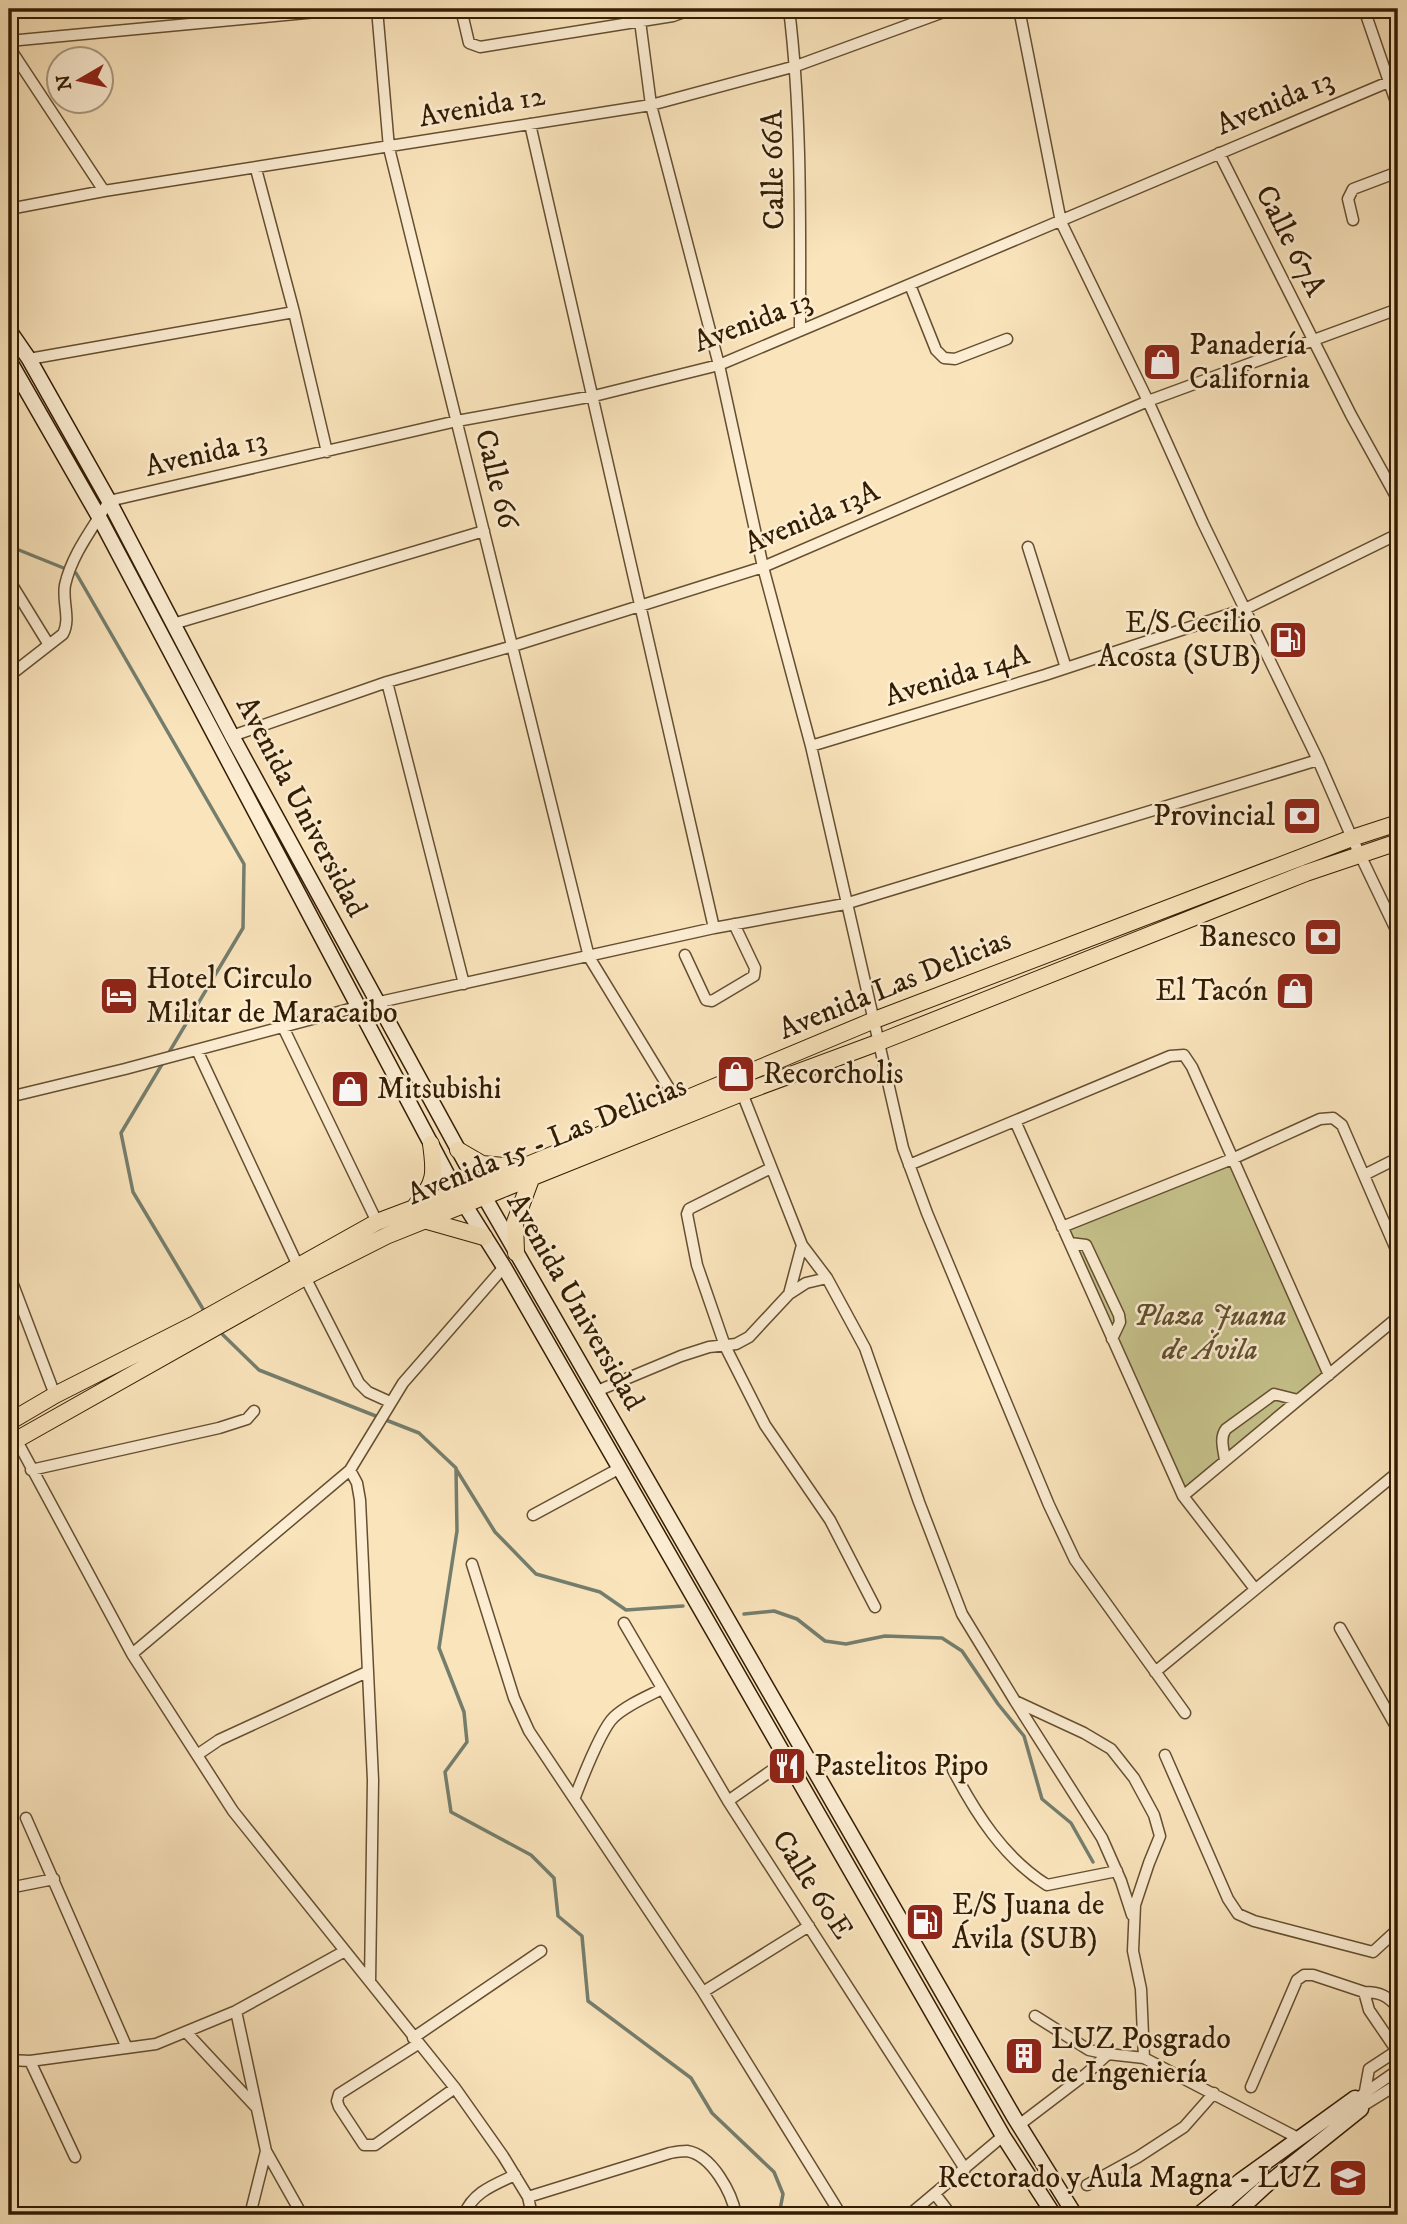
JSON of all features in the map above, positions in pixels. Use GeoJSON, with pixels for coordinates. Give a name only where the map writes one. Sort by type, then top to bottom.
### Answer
{"type":"FeatureCollection","features":[{"type":"Feature","properties":{"kind":"main road","name":"Avenida Las Delicias"},"geometry":{"type":"LineString","coordinates":[[197,1332],[302,1272],[377,1222],[527,1173],[678,1103],[872,1021],[1352,838],[1398,823]]}},
{"type":"Feature","properties":{"kind":"main road","name":"Avenida 15 - Las Delicias"},"geometry":{"type":"LineString","coordinates":[[527,1173],[877,1043],[1306,873],[1398,842]]}},
{"type":"Feature","properties":{"kind":"main road"},"geometry":{"type":"LineString","coordinates":[[412,1209],[429,1191],[435,1171],[431,1144]]}},
{"type":"Feature","properties":{"kind":"main road"},"geometry":{"type":"LineString","coordinates":[[458,1150],[481,1164],[527,1173],[515,1222],[516,1253]]}},
{"type":"Feature","properties":{"kind":"main road","name":"Avenida 15 - Las Delicias"},"geometry":{"type":"LineString","coordinates":[[302,1272],[425,1220],[460,1197]]}},
{"type":"Feature","properties":{"kind":"main road"},"geometry":{"type":"LineString","coordinates":[[425,1220],[484,1237]]}},
{"type":"Feature","properties":{"kind":"main road"},"geometry":{"type":"LineString","coordinates":[[9,1422],[55,1395],[197,1332]]}},
{"type":"Feature","properties":{"kind":"main road"},"geometry":{"type":"LineString","coordinates":[[13,1441],[197,1332]]}},
{"type":"Feature","properties":{"kind":"street"},"geometry":{"type":"LineString","coordinates":[[215,9],[216,21]]}},
{"type":"Feature","properties":{"kind":"street"},"geometry":{"type":"LineString","coordinates":[[9,41],[348,9]]}},
{"type":"Feature","properties":{"kind":"street","name":"Calle 66"},"geometry":{"type":"LineString","coordinates":[[377,9],[389,148],[589,957],[678,1103]]}},
{"type":"Feature","properties":{"kind":"street"},"geometry":{"type":"LineString","coordinates":[[461,9],[469,43],[480,47],[673,16],[687,9]]}},
{"type":"Feature","properties":{"kind":"street","name":"Calle 66A"},"geometry":{"type":"LineString","coordinates":[[789,9],[796,66],[800,331]]}},
{"type":"Feature","properties":{"kind":"street","name":"Avenida 12"},"geometry":{"type":"LineString","coordinates":[[9,209],[104,191],[650,106],[796,66],[952,9]]}},
{"type":"Feature","properties":{"kind":"street"},"geometry":{"type":"LineString","coordinates":[[1019,9],[1061,222],[1318,760],[1398,934]]}},
{"type":"Feature","properties":{"kind":"street"},"geometry":{"type":"LineString","coordinates":[[1364,9],[1394,80],[1398,107]]}},
{"type":"Feature","properties":{"kind":"street"},"geometry":{"type":"LineString","coordinates":[[640,21],[650,106],[719,365],[763,567],[811,746],[902,1148],[1044,1493],[1075,1560],[1185,1713]]}},
{"type":"Feature","properties":{"kind":"street"},"geometry":{"type":"LineString","coordinates":[[9,47],[104,191]]}},
{"type":"Feature","properties":{"kind":"street","name":"Avenida 13"},"geometry":{"type":"LineString","coordinates":[[49,645],[63,634],[67,625],[65,586],[73,562],[109,501],[457,421],[594,396],[719,365],[1394,80]]}},
{"type":"Feature","properties":{"kind":"street"},"geometry":{"type":"LineString","coordinates":[[530,124],[714,928]]}},
{"type":"Feature","properties":{"kind":"street","name":"Calle 67A"},"geometry":{"type":"LineString","coordinates":[[1219,153],[1312,339],[1398,500]]}},
{"type":"Feature","properties":{"kind":"street"},"geometry":{"type":"LineString","coordinates":[[256,169],[294,312],[327,453]]}},
{"type":"Feature","properties":{"kind":"street"},"geometry":{"type":"LineString","coordinates":[[1353,220],[1348,198],[1353,189],[1398,172]]}},
{"type":"Feature","properties":{"kind":"street"},"geometry":{"type":"LineString","coordinates":[[910,285],[936,350],[944,358],[955,359],[1007,339]]}},
{"type":"Feature","properties":{"kind":"street","name":"Avenida 13A"},"geometry":{"type":"LineString","coordinates":[[233,736],[387,682],[513,646],[763,567],[1148,401],[1398,309]]}},
{"type":"Feature","properties":{"kind":"street"},"geometry":{"type":"LineString","coordinates":[[29,359],[294,312]]}},
{"type":"Feature","properties":{"kind":"street","name":"Avenida Universidad"},"geometry":{"type":"LineString","coordinates":[[9,330],[29,359],[109,501],[377,1004],[480,1190],[1019,2125],[1075,2215]]}},
{"type":"Feature","properties":{"kind":"street","name":"Avenida Universidad"},"geometry":{"type":"LineString","coordinates":[[9,360],[99,517],[460,1197],[504,1267],[1003,2136],[1054,2215]]}},
{"type":"Feature","properties":{"kind":"street"},"geometry":{"type":"LineString","coordinates":[[173,624],[484,531]]}},
{"type":"Feature","properties":{"kind":"street","name":"Avenida 14A"},"geometry":{"type":"LineString","coordinates":[[811,746],[1066,668],[1245,609],[1398,534]]}},
{"type":"Feature","properties":{"kind":"street"},"geometry":{"type":"LineString","coordinates":[[1028,547],[1066,668]]}},
{"type":"Feature","properties":{"kind":"street"},"geometry":{"type":"LineString","coordinates":[[9,580],[49,645],[9,676]]}},
{"type":"Feature","properties":{"kind":"street"},"geometry":{"type":"LineString","coordinates":[[387,682],[464,984]]}},
{"type":"Feature","properties":{"kind":"street"},"geometry":{"type":"LineString","coordinates":[[9,1097],[357,1007],[714,928],[845,904],[1318,760]]}},
{"type":"Feature","properties":{"kind":"street"},"geometry":{"type":"LineString","coordinates":[[685,955],[706,1000],[712,1001],[754,976],[755,968],[734,924]]}},
{"type":"Feature","properties":{"kind":"street"},"geometry":{"type":"LineString","coordinates":[[283,1027],[377,1222]]}},
{"type":"Feature","properties":{"kind":"street"},"geometry":{"type":"LineString","coordinates":[[194,1051],[359,1382],[388,1407]]}},
{"type":"Feature","properties":{"kind":"street"},"geometry":{"type":"LineString","coordinates":[[909,1166],[1170,1056],[1184,1055],[1192,1067],[1329,1375]]}},
{"type":"Feature","properties":{"kind":"street"},"geometry":{"type":"LineString","coordinates":[[742,1093],[802,1245],[827,1278],[865,1348],[962,1614],[1102,1838],[1135,1923]]}},
{"type":"Feature","properties":{"kind":"street"},"geometry":{"type":"LineString","coordinates":[[1062,1227],[1232,1159],[1320,1119],[1333,1118],[1342,1125],[1398,1254]]}},
{"type":"Feature","properties":{"kind":"street"},"geometry":{"type":"LineString","coordinates":[[1015,1121],[1183,1496],[1255,1589]]}},
{"type":"Feature","properties":{"kind":"street"},"geometry":{"type":"LineString","coordinates":[[1364,1175],[1398,1158]]}},
{"type":"Feature","properties":{"kind":"street"},"geometry":{"type":"LineString","coordinates":[[771,1168],[695,1205],[687,1214],[697,1265],[725,1346],[765,1425],[830,1520],[875,1607]]}},
{"type":"Feature","properties":{"kind":"street"},"geometry":{"type":"LineString","coordinates":[[789,1294],[802,1245]]}},
{"type":"Feature","properties":{"kind":"street"},"geometry":{"type":"LineString","coordinates":[[132,1654],[350,1470],[388,1407],[427,1354],[504,1267]]}},
{"type":"Feature","properties":{"kind":"street"},"geometry":{"type":"LineString","coordinates":[[9,1274],[55,1395]]}},
{"type":"Feature","properties":{"kind":"street"},"geometry":{"type":"LineString","coordinates":[[597,1391],[681,1356],[709,1347],[736,1344],[749,1337],[789,1294],[806,1283],[827,1278]]}},
{"type":"Feature","properties":{"kind":"street"},"geometry":{"type":"LineString","coordinates":[[1183,1496],[1398,1317]]}},
{"type":"Feature","properties":{"kind":"street"},"geometry":{"type":"LineString","coordinates":[[1225,1461],[1222,1440],[1226,1429],[1274,1394],[1298,1400]]}},
{"type":"Feature","properties":{"kind":"street"},"geometry":{"type":"LineString","coordinates":[[32,1470],[219,1428],[247,1419],[254,1411]]}},
{"type":"Feature","properties":{"kind":"street"},"geometry":{"type":"LineString","coordinates":[[13,1441],[32,1470],[132,1654],[233,1811],[455,2088],[515,2175],[528,2197],[532,2215]]}},
{"type":"Feature","properties":{"kind":"street"},"geometry":{"type":"LineString","coordinates":[[533,1515],[620,1468]]}},
{"type":"Feature","properties":{"kind":"street"},"geometry":{"type":"LineString","coordinates":[[350,1470],[357,1483],[360,1500],[373,1780],[370,1982]]}},
{"type":"Feature","properties":{"kind":"street"},"geometry":{"type":"LineString","coordinates":[[1155,1672],[1398,1472]]}},
{"type":"Feature","properties":{"kind":"street"},"geometry":{"type":"LineString","coordinates":[[472,1564],[514,1698],[529,1731],[703,1992],[841,2215]]}},
{"type":"Feature","properties":{"kind":"street","name":"Calle 60E"},"geometry":{"type":"LineString","coordinates":[[624,1623],[729,1801],[965,2169]]}},
{"type":"Feature","properties":{"kind":"street"},"geometry":{"type":"LineString","coordinates":[[1340,1628],[1398,1730]]}},
{"type":"Feature","properties":{"kind":"street"},"geometry":{"type":"LineString","coordinates":[[197,1755],[219,1740],[367,1672]]}},
{"type":"Feature","properties":{"kind":"street"},"geometry":{"type":"LineString","coordinates":[[575,1797],[589,1762],[612,1718],[662,1689]]}},
{"type":"Feature","properties":{"kind":"street"},"geometry":{"type":"LineString","coordinates":[[1015,1700],[1111,1749],[1134,1778],[1154,1815],[1160,1836],[1135,1905],[1133,1951],[1141,1989],[1144,2058]]}},
{"type":"Feature","properties":{"kind":"street"},"geometry":{"type":"LineString","coordinates":[[729,1801],[788,1759],[804,1751]]}},
{"type":"Feature","properties":{"kind":"street"},"geometry":{"type":"LineString","coordinates":[[1165,1755],[1228,1899],[1238,1914],[1373,1952],[1398,1929]]}},
{"type":"Feature","properties":{"kind":"street"},"geometry":{"type":"LineString","coordinates":[[953,1770],[971,1804],[1006,1850],[1030,1875],[1047,1885],[1117,1871]]}},
{"type":"Feature","properties":{"kind":"street"},"geometry":{"type":"LineString","coordinates":[[26,1818],[127,2048]]}},
{"type":"Feature","properties":{"kind":"street"},"geometry":{"type":"LineString","coordinates":[[9,1888],[54,1879]]}},
{"type":"Feature","properties":{"kind":"street"},"geometry":{"type":"LineString","coordinates":[[703,1992],[809,1926]]}},
{"type":"Feature","properties":{"kind":"street"},"geometry":{"type":"LineString","coordinates":[[9,2060],[30,2061],[156,2044],[236,2011],[345,1951]]}},
{"type":"Feature","properties":{"kind":"street"},"geometry":{"type":"LineString","coordinates":[[455,2088],[375,2145],[364,2145],[337,2101],[339,2094],[541,1951]]}},
{"type":"Feature","properties":{"kind":"street"},"geometry":{"type":"LineString","coordinates":[[1251,2087],[1297,1980],[1304,1975],[1313,1975],[1364,1992],[1388,1996],[1398,2008]]}},
{"type":"Feature","properties":{"kind":"street"},"geometry":{"type":"LineString","coordinates":[[1234,2215],[1360,2099],[1369,2069],[1397,2050],[1369,2010],[1364,1992]]}},
{"type":"Feature","properties":{"kind":"street"},"geometry":{"type":"LineString","coordinates":[[236,2011],[266,2151],[302,2215]]}},
{"type":"Feature","properties":{"kind":"street"},"geometry":{"type":"LineString","coordinates":[[1035,2016],[1089,2050],[1144,2058],[1298,2138]]}},
{"type":"Feature","properties":{"kind":"street"},"geometry":{"type":"LineString","coordinates":[[187,2033],[257,2108]]}},
{"type":"Feature","properties":{"kind":"street"},"geometry":{"type":"LineString","coordinates":[[1019,2125],[1108,2054]]}},
{"type":"Feature","properties":{"kind":"street"},"geometry":{"type":"LineString","coordinates":[[30,2061],[75,2157]]}},
{"type":"Feature","properties":{"kind":"street"},"geometry":{"type":"LineString","coordinates":[[1213,2215],[1262,2173],[1398,2070]]}},
{"type":"Feature","properties":{"kind":"street"},"geometry":{"type":"LineString","coordinates":[[1198,2215],[1240,2180],[1298,2138],[1360,2099],[1398,2084]]}},
{"type":"Feature","properties":{"kind":"street"},"geometry":{"type":"LineString","coordinates":[[1087,2185],[1138,2157],[1184,2127],[1214,2094]]}},
{"type":"Feature","properties":{"kind":"street"},"geometry":{"type":"LineString","coordinates":[[909,2215],[1003,2136]]}},
{"type":"Feature","properties":{"kind":"street"},"geometry":{"type":"LineString","coordinates":[[250,2215],[266,2151]]}},
{"type":"Feature","properties":{"kind":"street"},"geometry":{"type":"LineString","coordinates":[[528,2197],[670,2153],[688,2151],[703,2159],[718,2174],[733,2200],[736,2215]]}},
{"type":"Feature","properties":{"kind":"street"},"geometry":{"type":"LineString","coordinates":[[464,2215],[468,2205],[484,2189],[515,2175]]}},
{"type":"Feature","properties":{"kind":"street"},"geometry":{"type":"LineString","coordinates":[[935,2194],[951,2215]]}},
{"type":"Feature","properties":{"kind":"green space","name":"Plaza Juana de Ávila"},"geometry":{"type":"Polygon","coordinates":[[[1231,1162],[1326,1375],[1183,1492],[1066,1228],[1231,1162]]]}},
{"type":"Feature","properties":{"kind":"waterway"},"geometry":{"type":"LineString","coordinates":[[9,546],[76,573],[244,864],[243,928],[168,1054]]}},
{"type":"Feature","properties":{"kind":"waterway"},"geometry":{"type":"LineString","coordinates":[[164,1061],[121,1133],[133,1192],[206,1314]]}},
{"type":"Feature","properties":{"kind":"waterway"},"geometry":{"type":"LineString","coordinates":[[219,1331],[259,1370],[419,1433],[456,1468],[457,1531],[439,1648],[464,1712],[467,1742],[445,1772],[451,1812],[531,1855],[554,1878],[558,1916],[582,1936],[588,2001],[691,2078],[712,2113],[774,2172],[783,2194],[779,2215]]}},
{"type":"Feature","properties":{"kind":"waterway"},"geometry":{"type":"LineString","coordinates":[[456,1469],[495,1532],[536,1574],[600,1592],[626,1610],[683,1606]]}},
{"type":"Feature","properties":{"kind":"waterway"},"geometry":{"type":"LineString","coordinates":[[744,1614],[774,1611],[797,1619],[825,1641],[846,1644],[885,1636],[942,1638],[962,1651],[998,1704],[1024,1736],[1042,1799],[1071,1823],[1093,1862]]}},
{"type":"Feature","properties":{"kind":"place","name":"Panadería California"},"geometry":{"type":"Point","coordinates":[1162,362]}},
{"type":"Feature","properties":{"kind":"place","name":"E/S Cecilio Acosta (SUB)"},"geometry":{"type":"Point","coordinates":[1288,640]}},
{"type":"Feature","properties":{"kind":"place","name":"Provincial"},"geometry":{"type":"Point","coordinates":[1302,816]}},
{"type":"Feature","properties":{"kind":"place","name":"Banesco"},"geometry":{"type":"Point","coordinates":[1323,937]}},
{"type":"Feature","properties":{"kind":"place","name":"El Tacón"},"geometry":{"type":"Point","coordinates":[1295,991]}},
{"type":"Feature","properties":{"kind":"place","name":"Hotel Circulo Militar de Maracaibo"},"geometry":{"type":"Point","coordinates":[119,996]}},
{"type":"Feature","properties":{"kind":"place","name":"Recorcholis"},"geometry":{"type":"Point","coordinates":[736,1074]}},
{"type":"Feature","properties":{"kind":"place","name":"Mitsubishi"},"geometry":{"type":"Point","coordinates":[350,1089]}},
{"type":"Feature","properties":{"kind":"place","name":"Pastelitos Pipo"},"geometry":{"type":"Point","coordinates":[787,1766]}},
{"type":"Feature","properties":{"kind":"place","name":"E/S Juana de Ávila (SUB)"},"geometry":{"type":"Point","coordinates":[925,1922]}},
{"type":"Feature","properties":{"kind":"place","name":"LUZ Posgrado de Ingeniería"},"geometry":{"type":"Point","coordinates":[1024,2056]}},
{"type":"Feature","properties":{"kind":"place","name":"Rectorado y Aula Magna - LUZ"},"geometry":{"type":"Point","coordinates":[1348,2178]}}]}
